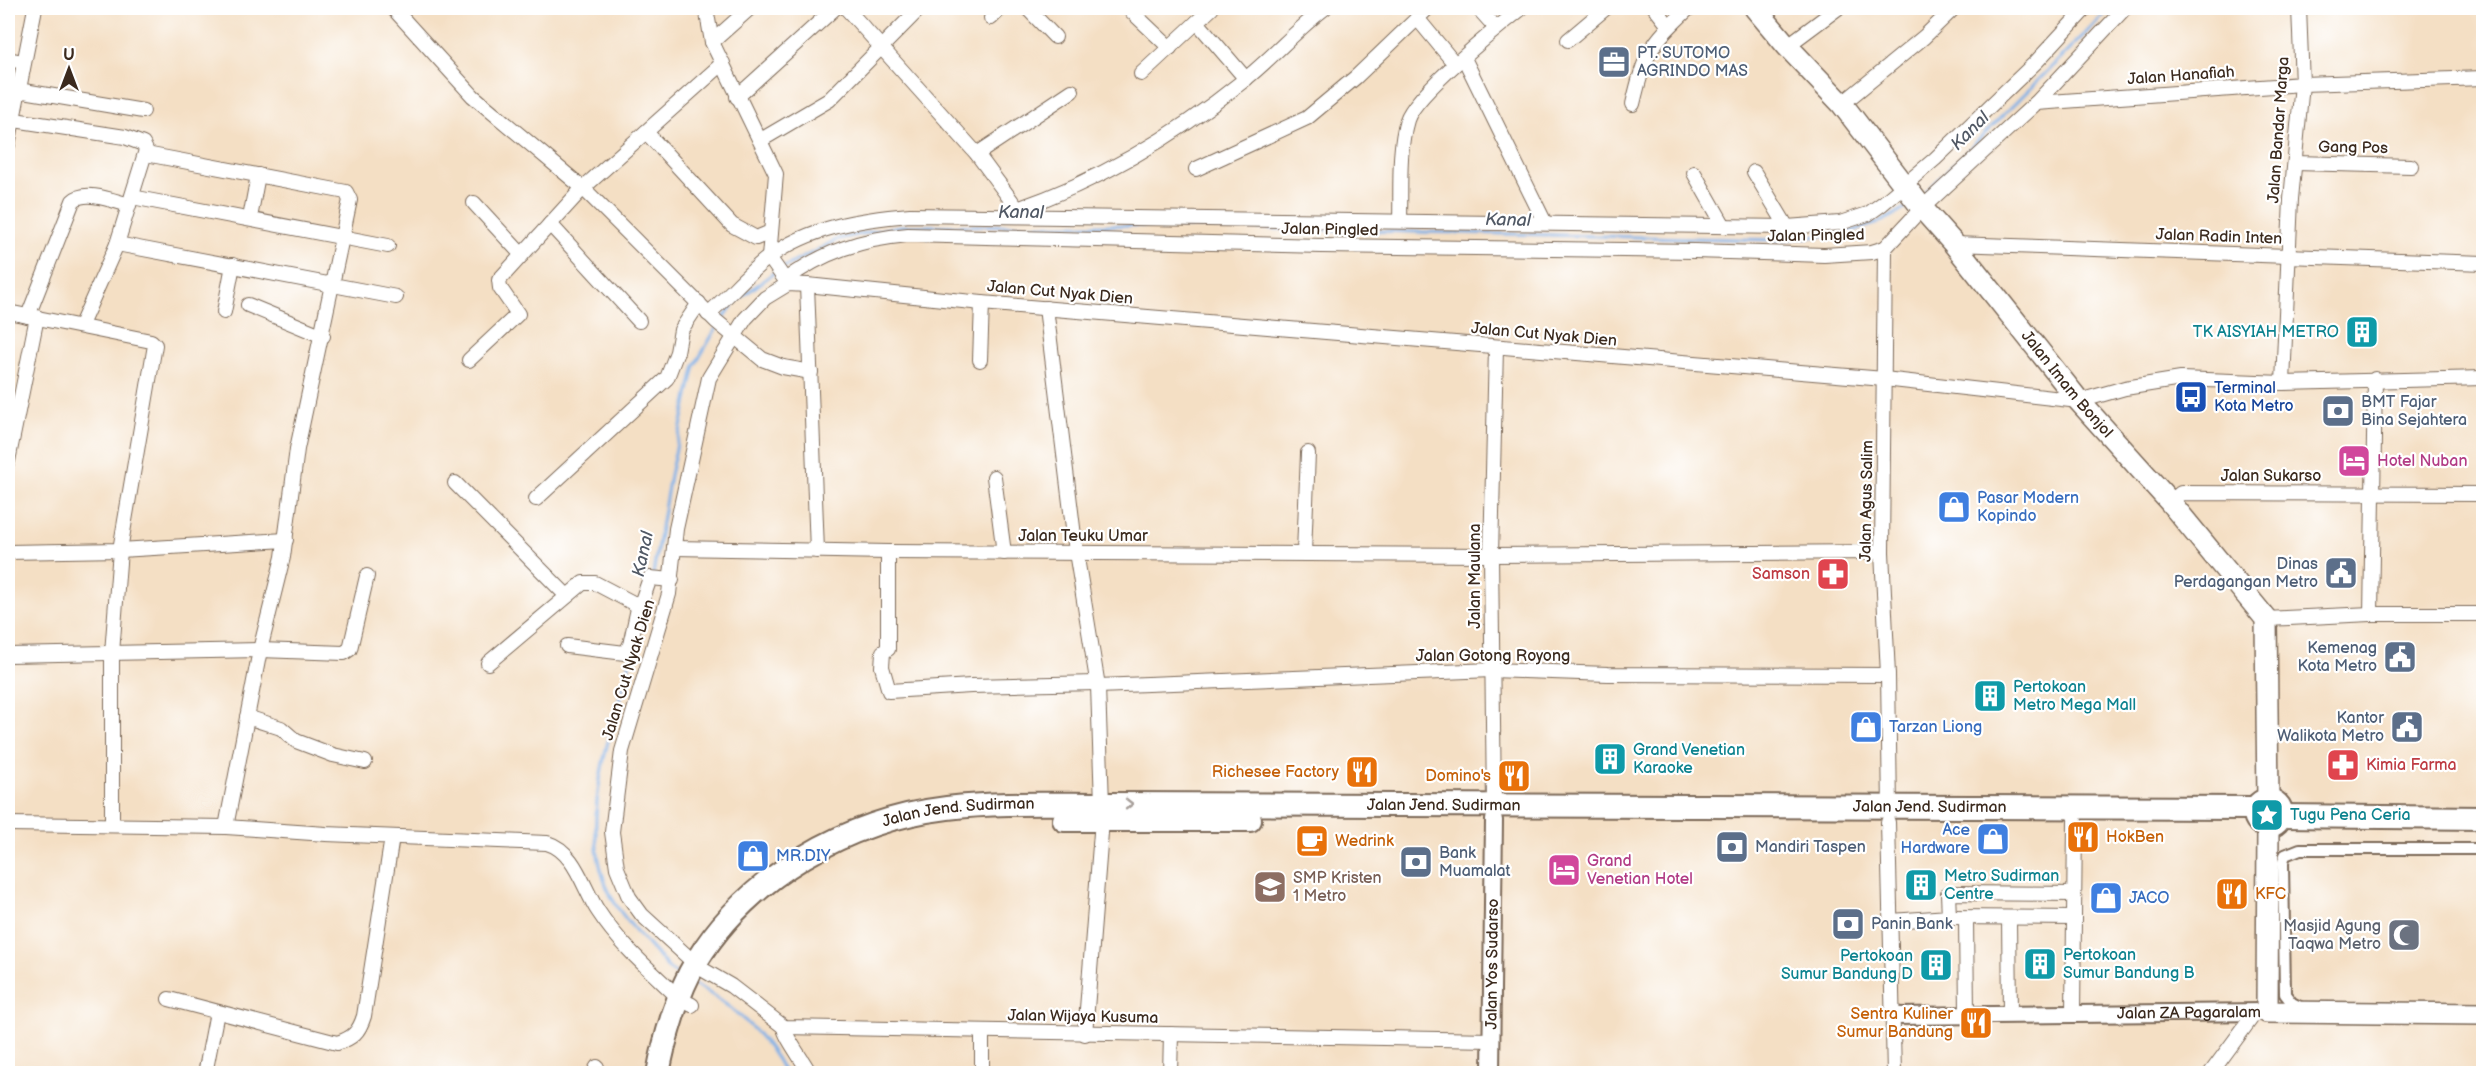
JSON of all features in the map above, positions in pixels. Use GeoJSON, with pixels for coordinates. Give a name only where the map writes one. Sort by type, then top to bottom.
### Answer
{"type":"FeatureCollection","features":[{"type":"Feature","properties":{"kind":"highway","name":"Jalan Jend. Sudirman"},"geometry":{"type":"LineString","coordinates":[[693,984],[735,933],[771,898],[836,856],[862,844],[925,826],[971,819],[1102,812],[2266,814]]}},
{"type":"Feature","properties":{"kind":"highway","name":"Jalan Jend. Sudirman"},"geometry":{"type":"LineString","coordinates":[[1889,815],[2187,822],[2266,814]]}},
{"type":"Feature","properties":{"kind":"highway"},"geometry":{"type":"LineString","coordinates":[[2266,814],[2484,818]]}},
{"type":"Feature","properties":{"kind":"highway"},"geometry":{"type":"LineString","coordinates":[[658,1074],[693,984]]}},
{"type":"Feature","properties":{"kind":"highway"},"geometry":{"type":"LineString","coordinates":[[674,1074],[693,984]]}},
{"type":"Feature","properties":{"kind":"main road","name":"Jalan Imam Bonjol"},"geometry":{"type":"LineString","coordinates":[[1755,8],[1787,46],[1842,104],[1922,208],[1954,244],[2079,401],[2170,501],[2266,619]]}},
{"type":"Feature","properties":{"kind":"main road"},"geometry":{"type":"LineString","coordinates":[[2261,1012],[2266,814],[2266,619]]}},
{"type":"Feature","properties":{"kind":"main road","name":"Jalan ZA Pagaralam"},"geometry":{"type":"LineString","coordinates":[[2261,1012],[2484,1014]]}},
{"type":"Feature","properties":{"kind":"street"},"geometry":{"type":"LineString","coordinates":[[8,146],[10,119],[35,8]]}},
{"type":"Feature","properties":{"kind":"street"},"geometry":{"type":"LineString","coordinates":[[706,8],[712,42],[776,174],[770,258],[785,280]]}},
{"type":"Feature","properties":{"kind":"street"},"geometry":{"type":"LineString","coordinates":[[712,42],[750,8]]}},
{"type":"Feature","properties":{"kind":"street"},"geometry":{"type":"LineString","coordinates":[[737,97],[835,8]]}},
{"type":"Feature","properties":{"kind":"street"},"geometry":{"type":"LineString","coordinates":[[846,8],[977,154],[1021,213]]}},
{"type":"Feature","properties":{"kind":"street"},"geometry":{"type":"LineString","coordinates":[[761,140],[829,100],[920,8]]}},
{"type":"Feature","properties":{"kind":"street"},"geometry":{"type":"LineString","coordinates":[[991,18],[1001,8]]}},
{"type":"Feature","properties":{"kind":"street"},"geometry":{"type":"LineString","coordinates":[[1027,8],[1055,37]]}},
{"type":"Feature","properties":{"kind":"street"},"geometry":{"type":"LineString","coordinates":[[1128,8],[1170,48]]}},
{"type":"Feature","properties":{"kind":"street"},"geometry":{"type":"LineString","coordinates":[[1141,74],[1212,8]]}},
{"type":"Feature","properties":{"kind":"street"},"geometry":{"type":"LineString","coordinates":[[1021,213],[1170,135],[1246,79],[1325,8]]}},
{"type":"Feature","properties":{"kind":"street"},"geometry":{"type":"LineString","coordinates":[[1196,169],[1307,118],[1356,77],[1428,8]]}},
{"type":"Feature","properties":{"kind":"street"},"geometry":{"type":"LineString","coordinates":[[1478,8],[1496,28]]}},
{"type":"Feature","properties":{"kind":"street"},"geometry":{"type":"LineString","coordinates":[[1400,221],[1407,122],[1410,113],[1459,61],[1522,8]]}},
{"type":"Feature","properties":{"kind":"street"},"geometry":{"type":"LineString","coordinates":[[1568,40],[1606,8]]}},
{"type":"Feature","properties":{"kind":"street"},"geometry":{"type":"LineString","coordinates":[[1655,8],[1670,26]]}},
{"type":"Feature","properties":{"kind":"street"},"geometry":{"type":"LineString","coordinates":[[1633,104],[1653,43],[1689,8]]}},
{"type":"Feature","properties":{"kind":"street"},"geometry":{"type":"LineString","coordinates":[[1787,46],[1838,8]]}},
{"type":"Feature","properties":{"kind":"street"},"geometry":{"type":"LineString","coordinates":[[1842,104],[1924,37],[1954,8]]}},
{"type":"Feature","properties":{"kind":"street"},"geometry":{"type":"LineString","coordinates":[[536,499],[667,378],[677,352],[681,330],[708,313],[770,258],[818,231],[878,218],[910,215],[1021,213],[1724,226],[1839,223],[1868,214],[1906,187],[2037,61],[2086,8]]}},
{"type":"Feature","properties":{"kind":"street"},"geometry":{"type":"LineString","coordinates":[[1885,248],[1922,208],[2036,103],[2125,8]]}},
{"type":"Feature","properties":{"kind":"street","name":"Jalan Bandar Marga"},"geometry":{"type":"LineString","coordinates":[[2283,383],[2288,255],[2302,84],[2299,8]]}},
{"type":"Feature","properties":{"kind":"street"},"geometry":{"type":"LineString","coordinates":[[401,11],[473,96],[582,188],[730,334],[762,359],[783,367],[811,372]]}},
{"type":"Feature","properties":{"kind":"street"},"geometry":{"type":"LineString","coordinates":[[1417,18],[1459,61],[1545,223]]}},
{"type":"Feature","properties":{"kind":"street"},"geometry":{"type":"LineString","coordinates":[[1197,22],[1246,79]]}},
{"type":"Feature","properties":{"kind":"street"},"geometry":{"type":"LineString","coordinates":[[8,60],[23,62]]}},
{"type":"Feature","properties":{"kind":"street"},"geometry":{"type":"LineString","coordinates":[[469,360],[517,316],[517,310],[498,282],[582,188],[723,63]]}},
{"type":"Feature","properties":{"kind":"street","name":"Jalan Hanafiah"},"geometry":{"type":"LineString","coordinates":[[2036,103],[2302,84],[2484,78]]}},
{"type":"Feature","properties":{"kind":"street"},"geometry":{"type":"LineString","coordinates":[[18,90],[143,111]]}},
{"type":"Feature","properties":{"kind":"street"},"geometry":{"type":"LineString","coordinates":[[977,154],[1072,91]]}},
{"type":"Feature","properties":{"kind":"street"},"geometry":{"type":"LineString","coordinates":[[10,119],[125,137],[143,144],[146,154],[117,244],[81,325]]}},
{"type":"Feature","properties":{"kind":"street"},"geometry":{"type":"LineString","coordinates":[[646,132],[732,225],[756,238],[771,232]]}},
{"type":"Feature","properties":{"kind":"street"},"geometry":{"type":"LineString","coordinates":[[146,154],[348,193],[350,200],[323,336],[297,449],[286,540],[260,650],[225,828]]}},
{"type":"Feature","properties":{"kind":"street","name":"Gang Pos"},"geometry":{"type":"LineString","coordinates":[[2295,163],[2411,166]]}},
{"type":"Feature","properties":{"kind":"street"},"geometry":{"type":"LineString","coordinates":[[1754,172],[1786,226]]}},
{"type":"Feature","properties":{"kind":"street"},"geometry":{"type":"LineString","coordinates":[[1694,173],[1724,226]]}},
{"type":"Feature","properties":{"kind":"street"},"geometry":{"type":"LineString","coordinates":[[250,218],[258,175]]}},
{"type":"Feature","properties":{"kind":"street"},"geometry":{"type":"LineString","coordinates":[[8,461],[10,432],[32,316],[73,201],[78,196],[86,195],[250,218],[388,246]]}},
{"type":"Feature","properties":{"kind":"street"},"geometry":{"type":"LineString","coordinates":[[474,203],[522,255]]}},
{"type":"Feature","properties":{"kind":"street"},"geometry":{"type":"LineString","coordinates":[[550,224],[639,321]]}},
{"type":"Feature","properties":{"kind":"street","name":"Jalan Pingled"},"geometry":{"type":"LineString","coordinates":[[785,280],[803,266],[843,247],[864,241],[908,235],[1322,246],[1824,255],[1872,252],[1885,248]]}},
{"type":"Feature","properties":{"kind":"street"},"geometry":{"type":"LineString","coordinates":[[117,244],[396,297]]}},
{"type":"Feature","properties":{"kind":"street","name":"Jalan Radin Inten"},"geometry":{"type":"LineString","coordinates":[[1954,244],[2484,263]]}},
{"type":"Feature","properties":{"kind":"street","name":"Jalan Agus Salim"},"geometry":{"type":"LineString","coordinates":[[1885,248],[1882,552],[1888,675],[1893,1016],[1891,1073]]}},
{"type":"Feature","properties":{"kind":"street"},"geometry":{"type":"LineString","coordinates":[[224,312],[232,265]]}},
{"type":"Feature","properties":{"kind":"street","name":"Jalan Cut Nyak Dien"},"geometry":{"type":"LineString","coordinates":[[693,984],[629,897],[617,868],[612,832],[624,740],[670,580],[676,529],[709,378],[730,334],[785,280],[807,285],[982,303],[1884,379],[2079,401]]}},
{"type":"Feature","properties":{"kind":"street"},"geometry":{"type":"LineString","coordinates":[[807,285],[817,551]]}},
{"type":"Feature","properties":{"kind":"street"},"geometry":{"type":"LineString","coordinates":[[981,360],[982,303]]}},
{"type":"Feature","properties":{"kind":"street"},"geometry":{"type":"LineString","coordinates":[[248,305],[323,336]]}},
{"type":"Feature","properties":{"kind":"street"},"geometry":{"type":"LineString","coordinates":[[1046,308],[1076,552],[1098,685],[1102,812],[1085,1034]]}},
{"type":"Feature","properties":{"kind":"street"},"geometry":{"type":"LineString","coordinates":[[8,312],[151,340],[155,345],[120,550],[112,654],[112,825]]}},
{"type":"Feature","properties":{"kind":"street","name":"Jalan Maulana"},"geometry":{"type":"LineString","coordinates":[[1494,813],[1491,555],[1496,348]]}},
{"type":"Feature","properties":{"kind":"street"},"geometry":{"type":"LineString","coordinates":[[2079,401],[2125,388],[2181,379],[2283,383],[2484,378]]}},
{"type":"Feature","properties":{"kind":"street"},"geometry":{"type":"LineString","coordinates":[[2371,614],[2375,379]]}},
{"type":"Feature","properties":{"kind":"street"},"geometry":{"type":"LineString","coordinates":[[1304,553],[1308,453]]}},
{"type":"Feature","properties":{"kind":"street"},"geometry":{"type":"LineString","coordinates":[[994,477],[1004,553]]}},
{"type":"Feature","properties":{"kind":"street"},"geometry":{"type":"LineString","coordinates":[[455,483],[567,596]]}},
{"type":"Feature","properties":{"kind":"street","name":"Jalan Sukarso"},"geometry":{"type":"LineString","coordinates":[[2170,501],[2181,493],[2484,494]]}},
{"type":"Feature","properties":{"kind":"street"},"geometry":{"type":"LineString","coordinates":[[8,552],[120,550],[286,540]]}},
{"type":"Feature","properties":{"kind":"street","name":"Jalan Teuku Umar"},"geometry":{"type":"LineString","coordinates":[[674,548],[1004,553],[1491,555],[1882,552]]}},
{"type":"Feature","properties":{"kind":"street","name":"Jalan Gotong Royong"},"geometry":{"type":"LineString","coordinates":[[888,552],[888,649],[883,652],[882,667],[889,691],[1492,670],[1608,674],[1888,675]]}},
{"type":"Feature","properties":{"kind":"street"},"geometry":{"type":"LineString","coordinates":[[8,655],[260,650],[348,652],[367,576]]}},
{"type":"Feature","properties":{"kind":"street"},"geometry":{"type":"LineString","coordinates":[[567,646],[625,653],[630,645],[639,604],[651,578],[670,580]]}},
{"type":"Feature","properties":{"kind":"street"},"geometry":{"type":"LineString","coordinates":[[488,663],[583,583],[590,582],[632,603],[639,604]]}},
{"type":"Feature","properties":{"kind":"street"},"geometry":{"type":"LineString","coordinates":[[2266,619],[2371,614],[2484,614]]}},
{"type":"Feature","properties":{"kind":"street"},"geometry":{"type":"LineString","coordinates":[[247,717],[281,728],[297,741],[333,755],[365,762]]}},
{"type":"Feature","properties":{"kind":"street","name":"Jalan Yos Sudarso"},"geometry":{"type":"LineString","coordinates":[[1491,1074],[1494,813]]}},
{"type":"Feature","properties":{"kind":"street"},"geometry":{"type":"LineString","coordinates":[[2073,1014],[2075,821]]}},
{"type":"Feature","properties":{"kind":"street"},"geometry":{"type":"LineString","coordinates":[[8,824],[225,828],[535,842],[553,845],[569,858],[598,911],[618,937],[693,984],[731,986],[784,1028],[784,1034],[797,1050],[810,1074]]}},
{"type":"Feature","properties":{"kind":"street"},"geometry":{"type":"LineString","coordinates":[[169,999],[337,1043],[349,1040],[357,1034],[364,1016],[392,837]]}},
{"type":"Feature","properties":{"kind":"street"},"geometry":{"type":"LineString","coordinates":[[2484,849],[2300,849],[2285,855],[2283,862],[2285,994],[2292,1004],[2300,1007],[2484,1007]]}},
{"type":"Feature","properties":{"kind":"street"},"geometry":{"type":"LineString","coordinates":[[1949,918],[1948,894],[2074,894]]}},
{"type":"Feature","properties":{"kind":"street"},"geometry":{"type":"LineString","coordinates":[[1891,921],[1949,918],[2074,918]]}},
{"type":"Feature","properties":{"kind":"street"},"geometry":{"type":"LineString","coordinates":[[1966,918],[1966,1015]]}},
{"type":"Feature","properties":{"kind":"street"},"geometry":{"type":"LineString","coordinates":[[2009,918],[2010,1014]]}},
{"type":"Feature","properties":{"kind":"street"},"geometry":{"type":"LineString","coordinates":[[205,1074],[218,1012]]}},
{"type":"Feature","properties":{"kind":"street"},"geometry":{"type":"LineString","coordinates":[[2210,1074],[2261,1012]]}},
{"type":"Feature","properties":{"kind":"street","name":"Jalan ZA Pagaralam"},"geometry":{"type":"LineString","coordinates":[[1893,1016],[2261,1012]]}},
{"type":"Feature","properties":{"kind":"street","name":"Jalan Wijaya Kusuma"},"geometry":{"type":"LineString","coordinates":[[784,1028],[1492,1040]]}},
{"type":"Feature","properties":{"kind":"street"},"geometry":{"type":"LineString","coordinates":[[982,1032],[982,1074]]}},
{"type":"Feature","properties":{"kind":"street"},"geometry":{"type":"LineString","coordinates":[[1170,1074],[1171,1034]]}},
{"type":"Feature","properties":{"kind":"waterway","name":"Kanal"},"geometry":{"type":"LineString","coordinates":[[1923,195],[2111,8]]}},
{"type":"Feature","properties":{"kind":"waterway","name":"Kanal"},"geometry":{"type":"LineString","coordinates":[[781,269],[838,239],[899,226],[1110,225],[1778,240],[1830,235],[1864,228],[1896,214],[1911,204]]}},
{"type":"Feature","properties":{"kind":"waterway","name":"Kanal"},"geometry":{"type":"LineString","coordinates":[[721,322],[735,302],[775,272]]}},
{"type":"Feature","properties":{"kind":"waterway","name":"Kanal"},"geometry":{"type":"LineString","coordinates":[[653,574],[670,475],[695,365],[717,327]]}},
{"type":"Feature","properties":{"kind":"waterway","name":"Kanal"},"geometry":{"type":"LineString","coordinates":[[633,650],[600,778],[596,812],[597,844],[603,876],[616,905],[669,969],[680,976]]}},
{"type":"Feature","properties":{"kind":"waterway","name":"Kanal"},"geometry":{"type":"LineString","coordinates":[[694,984],[721,1001],[746,1022],[768,1046],[785,1074]]}},
{"type":"Feature","properties":{"kind":"place","name":"PT. SUTOMO AGRINDO MAS"},"geometry":{"type":"Point","coordinates":[1614,62]}},
{"type":"Feature","properties":{"kind":"place","name":"TK AISYIAH METRO"},"geometry":{"type":"Point","coordinates":[2362,332]}},
{"type":"Feature","properties":{"kind":"place","name":"Terminal Kota Metro"},"geometry":{"type":"Point","coordinates":[2191,397]}},
{"type":"Feature","properties":{"kind":"place","name":"BMT Fajar Bina Sejahtera"},"geometry":{"type":"Point","coordinates":[2338,411]}},
{"type":"Feature","properties":{"kind":"place","name":"Hotel Nuban"},"geometry":{"type":"Point","coordinates":[2354,461]}},
{"type":"Feature","properties":{"kind":"place","name":"Pasar Modern Kopindo"},"geometry":{"type":"Point","coordinates":[1954,507]}},
{"type":"Feature","properties":{"kind":"place","name":"Dinas Perdagangan Metro"},"geometry":{"type":"Point","coordinates":[2341,573]}},
{"type":"Feature","properties":{"kind":"place","name":"Samson"},"geometry":{"type":"Point","coordinates":[1833,574]}},
{"type":"Feature","properties":{"kind":"place","name":"Kemenag Kota Metro"},"geometry":{"type":"Point","coordinates":[2400,657]}},
{"type":"Feature","properties":{"kind":"place","name":"Pertokoan Metro Mega Mall"},"geometry":{"type":"Point","coordinates":[1990,696]}},
{"type":"Feature","properties":{"kind":"place","name":"Tarzan Liong"},"geometry":{"type":"Point","coordinates":[1866,727]}},
{"type":"Feature","properties":{"kind":"place","name":"Kantor Walikota Metro"},"geometry":{"type":"Point","coordinates":[2407,727]}},
{"type":"Feature","properties":{"kind":"place","name":"Grand Venetian Karaoke"},"geometry":{"type":"Point","coordinates":[1610,759]}},
{"type":"Feature","properties":{"kind":"place","name":"Kimia Farma"},"geometry":{"type":"Point","coordinates":[2343,765]}},
{"type":"Feature","properties":{"kind":"place","name":"Richesee Factory"},"geometry":{"type":"Point","coordinates":[1362,772]}},
{"type":"Feature","properties":{"kind":"place","name":"Domino's"},"geometry":{"type":"Point","coordinates":[1514,776]}},
{"type":"Feature","properties":{"kind":"place","name":"Tugu Pena Ceria"},"geometry":{"type":"Point","coordinates":[2267,815]}},
{"type":"Feature","properties":{"kind":"place","name":"HokBen"},"geometry":{"type":"Point","coordinates":[2083,837]}},
{"type":"Feature","properties":{"kind":"place","name":"Ace Hardware"},"geometry":{"type":"Point","coordinates":[1993,839]}},
{"type":"Feature","properties":{"kind":"place","name":"Wedrink"},"geometry":{"type":"Point","coordinates":[1312,841]}},
{"type":"Feature","properties":{"kind":"place","name":"Mandiri Taspen"},"geometry":{"type":"Point","coordinates":[1732,847]}},
{"type":"Feature","properties":{"kind":"place","name":"MR.DIY"},"geometry":{"type":"Point","coordinates":[753,856]}},
{"type":"Feature","properties":{"kind":"place","name":"Bank Muamalat"},"geometry":{"type":"Point","coordinates":[1416,862]}},
{"type":"Feature","properties":{"kind":"place","name":"Grand Venetian Hotel"},"geometry":{"type":"Point","coordinates":[1564,870]}},
{"type":"Feature","properties":{"kind":"place","name":"Metro Sudirman Centre"},"geometry":{"type":"Point","coordinates":[1921,885]}},
{"type":"Feature","properties":{"kind":"place","name":"SMP Kristen 1 Metro"},"geometry":{"type":"Point","coordinates":[1270,887]}},
{"type":"Feature","properties":{"kind":"place","name":"KFC"},"geometry":{"type":"Point","coordinates":[2232,894]}},
{"type":"Feature","properties":{"kind":"place","name":"JACO"},"geometry":{"type":"Point","coordinates":[2106,898]}},
{"type":"Feature","properties":{"kind":"place","name":"Panin Bank"},"geometry":{"type":"Point","coordinates":[1848,924]}},
{"type":"Feature","properties":{"kind":"place","name":"Masjid Agung Taqwa Metro"},"geometry":{"type":"Point","coordinates":[2404,935]}},
{"type":"Feature","properties":{"kind":"place","name":"Pertokoan Sumur Bandung B"},"geometry":{"type":"Point","coordinates":[2040,964]}},
{"type":"Feature","properties":{"kind":"place","name":"Pertokoan Sumur Bandung D"},"geometry":{"type":"Point","coordinates":[1936,965]}},
{"type":"Feature","properties":{"kind":"place","name":"Sentra Kuliner Sumur Bandung"},"geometry":{"type":"Point","coordinates":[1976,1023]}}]}
